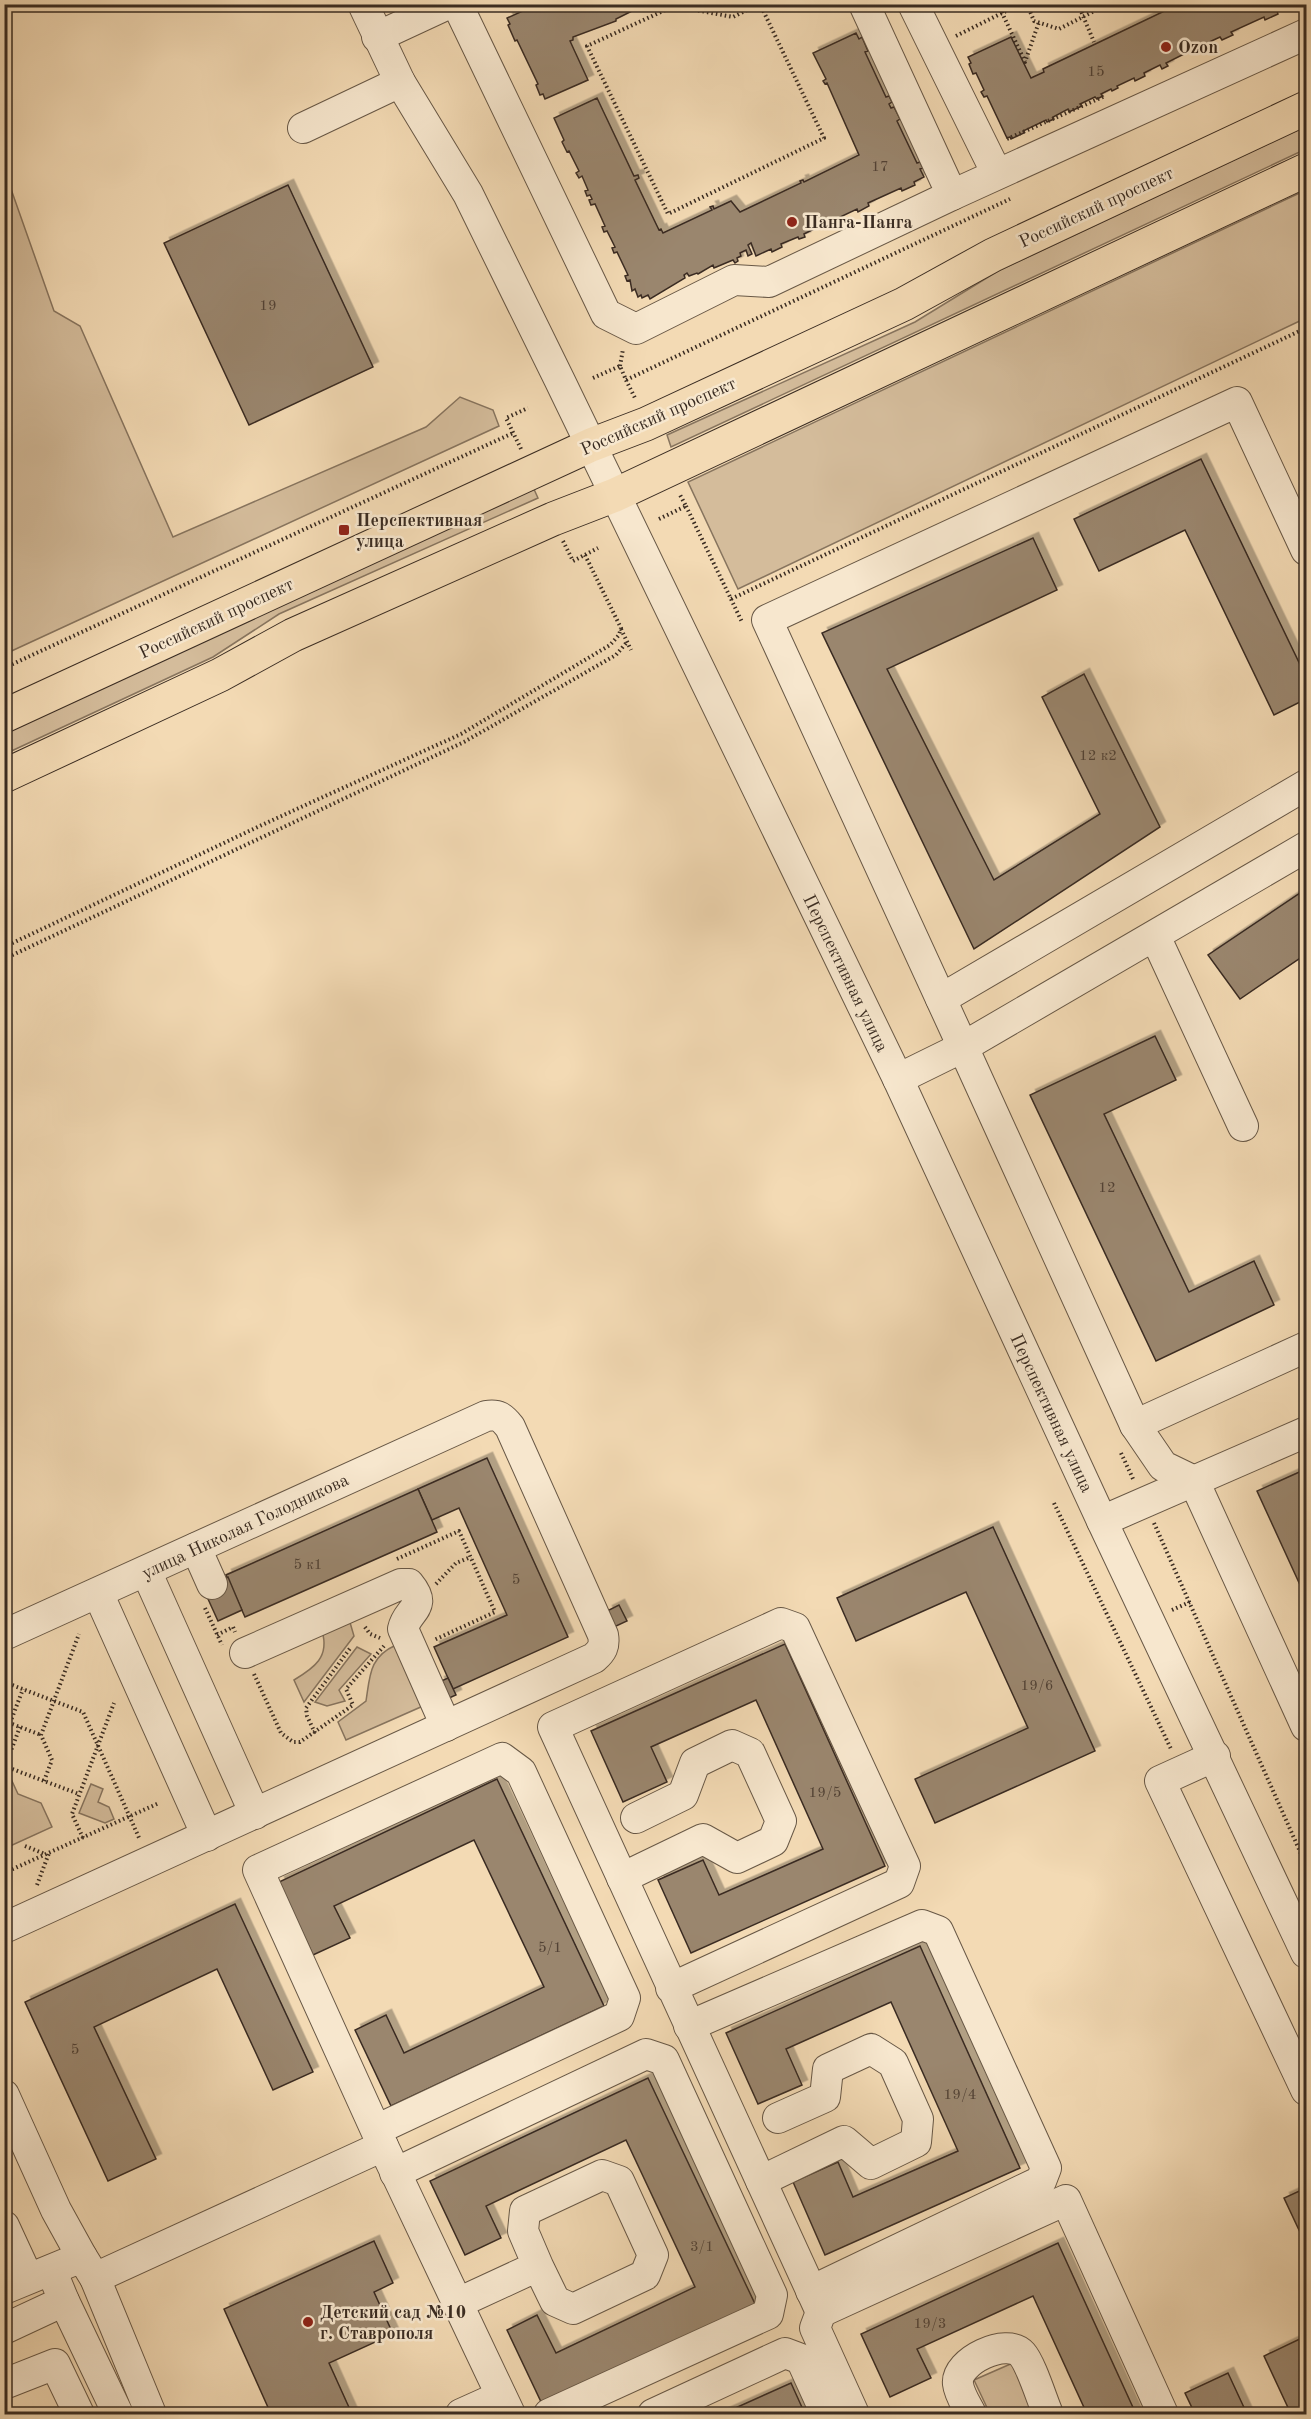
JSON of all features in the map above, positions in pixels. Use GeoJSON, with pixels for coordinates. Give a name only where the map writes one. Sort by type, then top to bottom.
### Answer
{"type":"FeatureCollection","features":[{"type":"Feature","properties":{"kind":"main road","name":"Российский проспект"},"geometry":{"type":"LineString","coordinates":[[4,716],[591,445],[646,424],[904,304],[993,255],[1306,108]]}},
{"type":"Feature","properties":{"kind":"main road"},"geometry":{"type":"LineString","coordinates":[[4,776],[220,675],[293,635],[553,519],[615,495],[1306,170]]}},
{"type":"Feature","properties":{"kind":"street","name":"Перспективная улица"},"geometry":{"type":"LineString","coordinates":[[363,4],[400,82],[468,194],[591,445],[897,1079],[1306,1953]]}},
{"type":"Feature","properties":{"kind":"street"},"geometry":{"type":"LineString","coordinates":[[377,37],[448,4]]}},
{"type":"Feature","properties":{"kind":"street"},"geometry":{"type":"LineString","coordinates":[[458,4],[606,314],[636,329],[734,280],[769,282],[952,195],[1306,34]]}},
{"type":"Feature","properties":{"kind":"street"},"geometry":{"type":"LineString","coordinates":[[864,4],[952,195]]}},
{"type":"Feature","properties":{"kind":"street"},"geometry":{"type":"LineString","coordinates":[[913,4],[998,174]]}},
{"type":"Feature","properties":{"kind":"street"},"geometry":{"type":"LineString","coordinates":[[303,128],[400,82]]}},
{"type":"Feature","properties":{"kind":"street"},"geometry":{"type":"LineString","coordinates":[[1306,550],[1237,402],[767,620],[1135,1425],[1163,1466],[1194,1481],[1306,1726]]}},
{"type":"Feature","properties":{"kind":"street"},"geometry":{"type":"LineString","coordinates":[[941,999],[1306,785]]}},
{"type":"Feature","properties":{"kind":"street"},"geometry":{"type":"LineString","coordinates":[[897,1079],[963,1047],[1306,847]]}},
{"type":"Feature","properties":{"kind":"street"},"geometry":{"type":"LineString","coordinates":[[1155,936],[1243,1126]]}},
{"type":"Feature","properties":{"kind":"street"},"geometry":{"type":"LineString","coordinates":[[1135,1425],[1306,1347]]}},
{"type":"Feature","properties":{"kind":"street","name":"улица Николая Голодникова"},"geometry":{"type":"LineString","coordinates":[[4,1635],[494,1414],[502,1417],[510,1427],[605,1644],[594,1658],[446,1726]]}},
{"type":"Feature","properties":{"kind":"street"},"geometry":{"type":"LineString","coordinates":[[1102,1521],[1306,1432]]}},
{"type":"Feature","properties":{"kind":"street"},"geometry":{"type":"LineString","coordinates":[[196,1548],[212,1584]]}},
{"type":"Feature","properties":{"kind":"street"},"geometry":{"type":"LineString","coordinates":[[146,1571],[255,1814]]}},
{"type":"Feature","properties":{"kind":"street"},"geometry":{"type":"LineString","coordinates":[[4,1928],[446,1726],[403,1629],[418,1603],[409,1584],[401,1584],[245,1653]]}},
{"type":"Feature","properties":{"kind":"street"},"geometry":{"type":"LineString","coordinates":[[98,1593],[207,1836]]}},
{"type":"Feature","properties":{"kind":"street"},"geometry":{"type":"LineString","coordinates":[[671,1988],[899,1883],[905,1866],[795,1628],[781,1623],[553,1727],[671,1988],[816,2301],[815,2328],[854,2415]]}},
{"type":"Feature","properties":{"kind":"street"},"geometry":{"type":"LineString","coordinates":[[732,1745],[750,1753],[781,1821],[773,1841],[737,1858],[703,1839],[683,1796],[695,1763],[732,1745]]}},
{"type":"Feature","properties":{"kind":"street"},"geometry":{"type":"LineString","coordinates":[[1215,1756],[1160,1781],[1306,2090]]}},
{"type":"Feature","properties":{"kind":"street"},"geometry":{"type":"LineString","coordinates":[[28,2279],[88,2267],[380,2138],[619,2016],[625,1998],[521,1772],[502,1758],[258,1870],[380,2138],[395,2173],[506,2405],[461,2415]]}},
{"type":"Feature","properties":{"kind":"street"},"geometry":{"type":"LineString","coordinates":[[636,1818],[683,1796]]}},
{"type":"Feature","properties":{"kind":"street"},"geometry":{"type":"LineString","coordinates":[[622,1878],[703,1839]]}},
{"type":"Feature","properties":{"kind":"street"},"geometry":{"type":"LineString","coordinates":[[689,2026],[922,1925],[938,1930],[1046,2168],[1041,2181],[816,2301]]}},
{"type":"Feature","properties":{"kind":"street"},"geometry":{"type":"LineString","coordinates":[[761,2181],[844,2141],[871,2164],[916,2142],[918,2118],[893,2063],[871,2049],[828,2069],[825,2097],[778,2118]]}},
{"type":"Feature","properties":{"kind":"street"},"geometry":{"type":"LineString","coordinates":[[395,2173],[646,2054],[664,2061],[772,2295],[768,2314],[549,2415]]}},
{"type":"Feature","properties":{"kind":"street"},"geometry":{"type":"LineString","coordinates":[[4,2095],[56,2210],[88,2267],[151,2415]]}},
{"type":"Feature","properties":{"kind":"street"},"geometry":{"type":"LineString","coordinates":[[602,2175],[619,2181],[653,2255],[645,2275],[573,2309],[555,2301],[538,2266],[523,2231],[525,2211],[602,2175]]}},
{"type":"Feature","properties":{"kind":"street"},"geometry":{"type":"LineString","coordinates":[[816,2301],[1066,2200],[1163,2415]]}},
{"type":"Feature","properties":{"kind":"street"},"geometry":{"type":"LineString","coordinates":[[4,2226],[28,2279],[64,2301],[118,2415]]}},
{"type":"Feature","properties":{"kind":"street"},"geometry":{"type":"LineString","coordinates":[[458,2303],[538,2266]]}},
{"type":"Feature","properties":{"kind":"street"},"geometry":{"type":"LineString","coordinates":[[4,2329],[64,2301]]}},
{"type":"Feature","properties":{"kind":"street"},"geometry":{"type":"LineString","coordinates":[[971,2415],[958,2385],[959,2372],[966,2364],[1002,2347],[1013,2347],[1023,2355],[1048,2415]]}},
{"type":"Feature","properties":{"kind":"street"},"geometry":{"type":"LineString","coordinates":[[652,2415],[785,2353],[801,2359],[826,2415]]}},
{"type":"Feature","properties":{"kind":"street"},"geometry":{"type":"LineString","coordinates":[[4,2384],[55,2364],[79,2415]]}},
{"type":"Feature","properties":{"kind":"path"},"geometry":{"type":"LineString","coordinates":[[760,4],[824,138],[668,214],[587,46],[676,6],[734,17],[760,4]]}},
{"type":"Feature","properties":{"kind":"path"},"geometry":{"type":"LineString","coordinates":[[998,4],[1025,62],[1039,22]]}},
{"type":"Feature","properties":{"kind":"path"},"geometry":{"type":"LineString","coordinates":[[934,47],[1020,4]]}},
{"type":"Feature","properties":{"kind":"path"},"geometry":{"type":"LineString","coordinates":[[1027,4],[1034,21],[1059,29],[1108,4]]}},
{"type":"Feature","properties":{"kind":"path"},"geometry":{"type":"LineString","coordinates":[[1078,4],[1094,42]]}},
{"type":"Feature","properties":{"kind":"path"},"geometry":{"type":"LineString","coordinates":[[678,489],[731,599],[1306,328]]}},
{"type":"Feature","properties":{"kind":"path"},"geometry":{"type":"LineString","coordinates":[[626,380],[638,404]]}},
{"type":"Feature","properties":{"kind":"path"},"geometry":{"type":"LineString","coordinates":[[524,455],[506,418],[528,408]]}},
{"type":"Feature","properties":{"kind":"path"},"geometry":{"type":"LineString","coordinates":[[4,668],[513,433]]}},
{"type":"Feature","properties":{"kind":"path"},"geometry":{"type":"LineString","coordinates":[[659,519],[686,506]]}},
{"type":"Feature","properties":{"kind":"path"},"geometry":{"type":"LineString","coordinates":[[559,532],[573,561],[598,549]]}},
{"type":"Feature","properties":{"kind":"path"},"geometry":{"type":"LineString","coordinates":[[585,555],[631,650]]}},
{"type":"Feature","properties":{"kind":"path"},"geometry":{"type":"LineString","coordinates":[[4,947],[461,734],[610,645],[620,635],[621,628]]}},
{"type":"Feature","properties":{"kind":"path"},"geometry":{"type":"LineString","coordinates":[[4,959],[464,742],[616,655],[627,642]]}},
{"type":"Feature","properties":{"kind":"path"},"geometry":{"type":"LineString","coordinates":[[1054,1503],[1182,1772]]}},
{"type":"Feature","properties":{"kind":"path"},"geometry":{"type":"LineString","coordinates":[[418,1603],[456,1563],[471,1557]]}},
{"type":"Feature","properties":{"kind":"path"},"geometry":{"type":"LineString","coordinates":[[208,1614],[217,1635],[222,1632]]}},
{"type":"Feature","properties":{"kind":"path"},"geometry":{"type":"LineString","coordinates":[[245,1653],[281,1733],[293,1742],[300,1742],[353,1705],[346,1689],[396,1632],[403,1629]]}},
{"type":"Feature","properties":{"kind":"path"},"geometry":{"type":"LineString","coordinates":[[40,1735],[79,1634]]}},
{"type":"Feature","properties":{"kind":"path"},"geometry":{"type":"LineString","coordinates":[[315,1733],[306,1708],[351,1647]]}},
{"type":"Feature","properties":{"kind":"path"},"geometry":{"type":"LineString","coordinates":[[4,1682],[83,1712],[141,1840]]}},
{"type":"Feature","properties":{"kind":"path"},"geometry":{"type":"LineString","coordinates":[[10,1723],[23,1689]]}},
{"type":"Feature","properties":{"kind":"path"},"geometry":{"type":"LineString","coordinates":[[83,1838],[72,1814],[114,1703]]}},
{"type":"Feature","properties":{"kind":"path"},"geometry":{"type":"LineString","coordinates":[[4,1721],[40,1735],[52,1760],[44,1781]]}},
{"type":"Feature","properties":{"kind":"path"},"geometry":{"type":"LineString","coordinates":[[20,1727],[5,1766],[80,1794]]}},
{"type":"Feature","properties":{"kind":"path"},"geometry":{"type":"LineString","coordinates":[[4,1873],[159,1803]]}},
{"type":"Feature","properties":{"kind":"path"},"geometry":{"type":"LineString","coordinates":[[25,1846],[48,1853]]}},
{"type":"Feature","properties":{"kind":"path"},"geometry":{"type":"LineString","coordinates":[[36,1889],[48,1853]]}},
{"type":"Feature","properties":{"kind":"shaded area"},"geometry":{"type":"Polygon","coordinates":[[[1306,126],[1306,149],[671,447],[667,435],[915,322],[998,271],[1306,126]]]}},
{"type":"Feature","properties":{"kind":"shaded area"},"geometry":{"type":"Polygon","coordinates":[[[5,172],[54,311],[80,326],[173,537],[426,427],[460,397],[493,410],[499,426],[5,654],[5,172]]]}},
{"type":"Feature","properties":{"kind":"shaded area"},"geometry":{"type":"Polygon","coordinates":[[[1306,190],[1306,318],[738,589],[688,482],[1306,190]]]}},
{"type":"Feature","properties":{"kind":"shaded area"},"geometry":{"type":"Polygon","coordinates":[[[533,487],[538,498],[279,614],[213,657],[5,754],[4,732],[533,487]]]}},
{"type":"Feature","properties":{"kind":"shaded area"},"geometry":{"type":"Polygon","coordinates":[[[349,1619],[354,1636],[304,1702],[294,1680],[314,1666],[322,1655],[324,1640],[322,1631],[349,1619]]]}},
{"type":"Feature","properties":{"kind":"shaded area"},"geometry":{"type":"Polygon","coordinates":[[[396,1645],[423,1706],[346,1740],[338,1722],[366,1701],[372,1668],[380,1655],[396,1645]]]}},
{"type":"Feature","properties":{"kind":"shaded area"},"geometry":{"type":"Polygon","coordinates":[[[357,1647],[371,1654],[339,1690],[345,1701],[327,1706],[315,1702],[357,1647]]]}},
{"type":"Feature","properties":{"kind":"shaded area"},"geometry":{"type":"Polygon","coordinates":[[[4,1777],[11,1779],[18,1794],[41,1803],[52,1827],[8,1847],[4,1839],[4,1777]]]}},
{"type":"Feature","properties":{"kind":"shaded area"},"geometry":{"type":"Polygon","coordinates":[[[91,1784],[103,1789],[98,1802],[109,1807],[114,1819],[105,1823],[79,1813],[91,1784]]]}},
{"type":"Feature","properties":{"kind":"shaded area"},"geometry":{"type":"Polygon","coordinates":[[[1015,2362],[1038,2414],[990,2414],[974,2380],[1015,2362]]]}},
{"type":"Feature","properties":{"kind":"building"},"geometry":{"type":"Polygon","coordinates":[[[527,4],[646,4],[616,21],[573,37],[570,41],[588,80],[545,99],[543,94],[540,95],[536,85],[538,84],[508,25],[510,24],[507,18],[523,11],[521,7],[527,4]]]}},
{"type":"Feature","properties":{"kind":"building"},"geometry":{"type":"Polygon","coordinates":[[[1179,4],[1287,6],[1277,11],[1278,14],[1265,20],[1264,17],[1231,32],[1233,35],[1222,40],[1220,37],[1203,45],[1204,49],[1192,54],[1190,51],[1166,63],[1168,66],[1162,69],[1160,65],[1144,73],[1145,76],[1135,81],[1134,78],[1112,91],[1111,89],[1101,94],[1103,96],[1097,99],[1095,97],[1069,112],[1068,109],[1053,117],[1054,119],[1047,122],[1046,120],[1011,139],[1007,138],[987,96],[984,97],[981,92],[984,90],[969,64],[971,63],[968,57],[1011,37],[1031,78],[1044,72],[1043,69],[1179,4]]]}},
{"type":"Feature","properties":{"kind":"building"},"geometry":{"type":"Polygon","coordinates":[[[856,33],[859,39],[862,37],[868,51],[865,52],[886,97],[889,96],[892,102],[889,104],[891,108],[894,107],[900,119],[897,121],[917,163],[920,162],[923,168],[920,169],[924,177],[914,182],[915,185],[902,191],[901,188],[868,203],[869,206],[858,212],[857,209],[829,225],[828,222],[804,234],[805,237],[799,239],[798,237],[781,244],[782,247],[772,252],[771,249],[756,256],[751,243],[748,245],[752,254],[748,256],[746,250],[740,253],[741,256],[735,263],[733,260],[714,268],[713,265],[698,274],[689,276],[687,273],[684,275],[685,278],[650,299],[648,295],[638,297],[635,289],[632,291],[630,280],[627,281],[625,276],[628,275],[617,252],[614,253],[612,248],[615,247],[607,231],[604,232],[602,227],[605,226],[595,204],[591,205],[589,200],[592,199],[590,195],[587,196],[585,191],[588,190],[582,176],[579,178],[576,173],[579,171],[562,142],[564,140],[554,118],[597,98],[634,176],[638,175],[639,178],[635,180],[659,230],[661,229],[663,233],[712,210],[710,207],[713,206],[714,209],[731,201],[740,212],[801,183],[800,181],[804,182],[859,155],[827,83],[823,81],[826,79],[813,53],[856,33]]]}},
{"type":"Feature","properties":{"kind":"building"},"geometry":{"type":"Polygon","coordinates":[[[288,185],[373,367],[249,425],[164,243],[288,185]]]}},
{"type":"Feature","properties":{"kind":"building"},"geometry":{"type":"Polygon","coordinates":[[[1201,459],[1306,677],[1306,699],[1274,715],[1185,530],[1099,571],[1074,519],[1201,459]]]}},
{"type":"Feature","properties":{"kind":"building"},"geometry":{"type":"Polygon","coordinates":[[[1033,538],[1057,590],[887,669],[994,880],[1100,814],[1042,697],[1084,674],[1160,827],[974,949],[822,633],[1033,538]]]}},
{"type":"Feature","properties":{"kind":"building"},"geometry":{"type":"Polygon","coordinates":[[[1306,889],[1306,954],[1240,999],[1208,955],[1306,889]]]}},
{"type":"Feature","properties":{"kind":"building"},"geometry":{"type":"Polygon","coordinates":[[[1155,1036],[1176,1080],[1104,1114],[1189,1292],[1254,1261],[1274,1305],[1156,1361],[1030,1095],[1155,1036]]]}},
{"type":"Feature","properties":{"kind":"building"},"geometry":{"type":"Polygon","coordinates":[[[487,1458],[568,1637],[453,1689],[434,1647],[507,1615],[459,1508],[432,1520],[418,1489],[487,1458]]]}},
{"type":"Feature","properties":{"kind":"building"},"geometry":{"type":"Polygon","coordinates":[[[1306,1469],[1306,1598],[1257,1491],[1306,1469]]]}},
{"type":"Feature","properties":{"kind":"building"},"geometry":{"type":"Polygon","coordinates":[[[418,1489],[437,1532],[245,1617],[226,1575],[418,1489]]]}},
{"type":"Feature","properties":{"kind":"building"},"geometry":{"type":"Polygon","coordinates":[[[993,1527],[1095,1751],[935,1823],[915,1779],[1028,1728],[966,1592],[856,1641],[837,1598],[993,1527]]]}},
{"type":"Feature","properties":{"kind":"building"},"geometry":{"type":"Polygon","coordinates":[[[228,1577],[242,1610],[218,1621],[203,1588],[228,1577]]]}},
{"type":"Feature","properties":{"kind":"building"},"geometry":{"type":"Polygon","coordinates":[[[619,1605],[627,1621],[614,1627],[607,1611],[619,1605]]]}},
{"type":"Feature","properties":{"kind":"building"},"geometry":{"type":"Polygon","coordinates":[[[785,1644],[885,1866],[691,1953],[658,1880],[703,1860],[719,1895],[823,1849],[756,1700],[651,1747],[667,1782],[623,1802],[591,1731],[785,1644]]]}},
{"type":"Feature","properties":{"kind":"building"},"geometry":{"type":"Polygon","coordinates":[[[448,1678],[456,1695],[447,1699],[439,1682],[448,1678]]]}},
{"type":"Feature","properties":{"kind":"building"},"geometry":{"type":"Polygon","coordinates":[[[497,1779],[604,2006],[391,2106],[355,2030],[386,2015],[404,2053],[544,1987],[474,1840],[334,1906],[350,1938],[313,1955],[279,1882],[497,1779]]]}},
{"type":"Feature","properties":{"kind":"building"},"geometry":{"type":"Polygon","coordinates":[[[235,1904],[313,2072],[273,2090],[217,1969],[94,2027],[156,2159],[108,2181],[25,2002],[235,1904]]]}},
{"type":"Feature","properties":{"kind":"building"},"geometry":{"type":"Polygon","coordinates":[[[920,1946],[1020,2168],[825,2255],[793,2182],[838,2162],[853,2197],[958,2151],[891,2002],[786,2049],[802,2085],[758,2104],[726,2033],[920,1946]]]}},
{"type":"Feature","properties":{"kind":"building"},"geometry":{"type":"Polygon","coordinates":[[[648,2078],[756,2306],[543,2406],[507,2330],[537,2315],[556,2353],[695,2287],[626,2140],[486,2206],[501,2238],[465,2255],[430,2181],[648,2078]]]}},
{"type":"Feature","properties":{"kind":"building"},"geometry":{"type":"Polygon","coordinates":[[[1306,2188],[1306,2245],[1284,2198],[1306,2188]]]}},
{"type":"Feature","properties":{"kind":"building","name":"Детский сад №10 г. Ставрополя"},"geometry":{"type":"Polygon","coordinates":[[[374,2241],[393,2283],[374,2292],[393,2334],[329,2363],[352,2414],[271,2414],[224,2309],[374,2241]]]}},
{"type":"Feature","properties":{"kind":"building"},"geometry":{"type":"Polygon","coordinates":[[[1058,2243],[1136,2414],[1087,2414],[1033,2296],[917,2349],[931,2378],[890,2397],[861,2334],[1058,2243]]]}},
{"type":"Feature","properties":{"kind":"building"},"geometry":{"type":"Polygon","coordinates":[[[1306,2336],[1306,2414],[1291,2414],[1264,2356],[1306,2336]]]}},
{"type":"Feature","properties":{"kind":"building"},"geometry":{"type":"Polygon","coordinates":[[[1228,2373],[1247,2414],[1195,2414],[1185,2393],[1228,2373]]]}},
{"type":"Feature","properties":{"kind":"building"},"geometry":{"type":"Polygon","coordinates":[[[791,2383],[805,2414],[722,2414],[791,2383]]]}},
{"type":"Feature","properties":{"kind":"place","name":"Ozon"},"geometry":{"type":"Point","coordinates":[1166,47]}},
{"type":"Feature","properties":{"kind":"place","name":"Панга-Панга"},"geometry":{"type":"Point","coordinates":[792,222]}},
{"type":"Feature","properties":{"kind":"place","name":"Перспективная улица"},"geometry":{"type":"Point","coordinates":[344,530]}},
{"type":"Feature","properties":{"kind":"place","name":"Детский сад №10 г. Ставрополя"},"geometry":{"type":"Point","coordinates":[308,2322]}}]}
